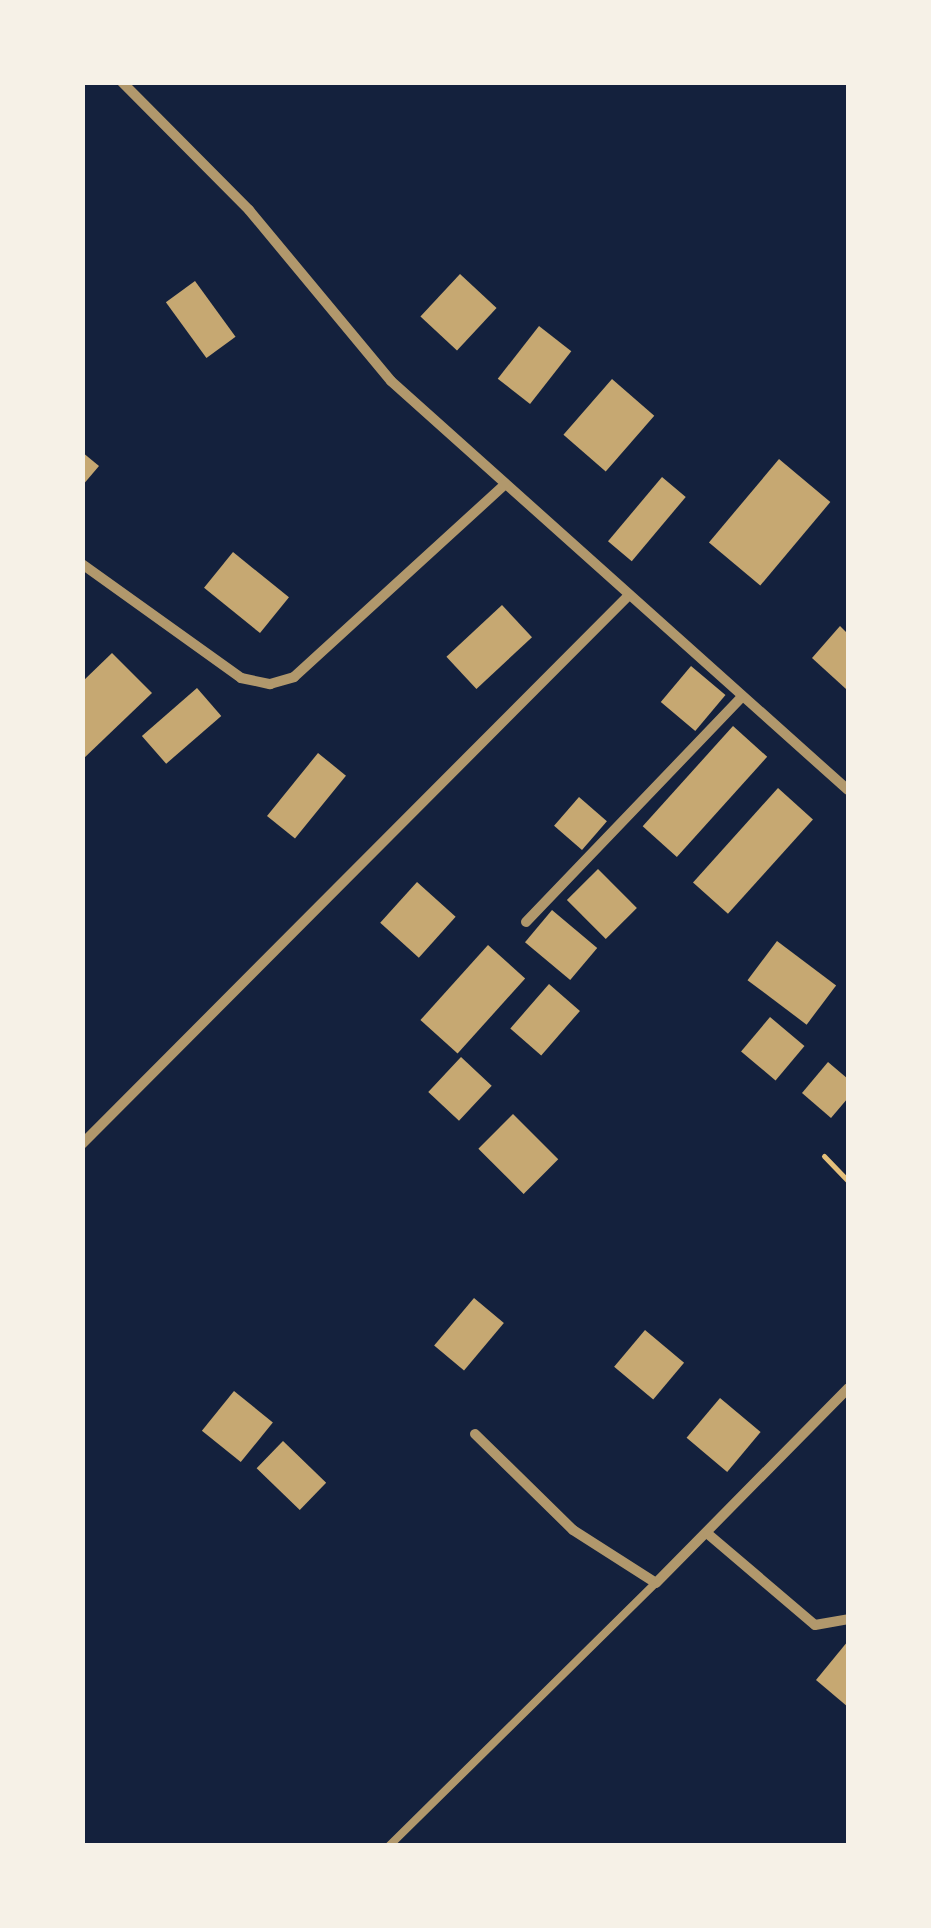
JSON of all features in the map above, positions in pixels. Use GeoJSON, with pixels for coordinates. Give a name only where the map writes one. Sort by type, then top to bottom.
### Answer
{"type":"FeatureCollection","features":[{"type":"Feature","properties":{"kind":"street"},"geometry":{"type":"LineString","coordinates":[[122,82],[250,210],[391,381],[848,790]]}},
{"type":"Feature","properties":{"kind":"street"},"geometry":{"type":"LineString","coordinates":[[82,564],[241,678],[270,684],[294,676],[505,484]]}},
{"type":"Feature","properties":{"kind":"street"},"geometry":{"type":"LineString","coordinates":[[82,1144],[628,596]]}},
{"type":"Feature","properties":{"kind":"street"},"geometry":{"type":"LineString","coordinates":[[526,922],[742,697]]}},
{"type":"Feature","properties":{"kind":"street"},"geometry":{"type":"LineString","coordinates":[[475,1434],[573,1530],[656,1583],[848,1388]]}},
{"type":"Feature","properties":{"kind":"street"},"geometry":{"type":"LineString","coordinates":[[708,1534],[815,1625],[848,1619]]}},
{"type":"Feature","properties":{"kind":"lane"},"geometry":{"type":"LineString","coordinates":[[389,1846],[656,1583]]}},
{"type":"Feature","properties":{"kind":"path"},"geometry":{"type":"LineString","coordinates":[[824,1156],[848,1181]]}},
{"type":"Feature","properties":{"kind":"building"},"geometry":{"type":"Polygon","coordinates":[[[460,274],[497,308],[457,351],[420,316],[460,274]]]}},
{"type":"Feature","properties":{"kind":"building"},"geometry":{"type":"Polygon","coordinates":[[[195,281],[236,337],[206,358],[166,302],[195,281]]]}},
{"type":"Feature","properties":{"kind":"building"},"geometry":{"type":"Polygon","coordinates":[[[539,326],[571,351],[530,404],[498,379],[539,326]]]}},
{"type":"Feature","properties":{"kind":"building"},"geometry":{"type":"Polygon","coordinates":[[[612,379],[654,416],[606,472],[563,435],[612,379]]]}},
{"type":"Feature","properties":{"kind":"building"},"geometry":{"type":"Polygon","coordinates":[[[82,452],[99,466],[82,486],[82,452]]]}},
{"type":"Feature","properties":{"kind":"building"},"geometry":{"type":"Polygon","coordinates":[[[779,459],[830,502],[760,586],[709,542],[779,459]]]}},
{"type":"Feature","properties":{"kind":"building"},"geometry":{"type":"Polygon","coordinates":[[[662,477],[686,497],[632,561],[608,541],[662,477]]]}},
{"type":"Feature","properties":{"kind":"building"},"geometry":{"type":"Polygon","coordinates":[[[233,552],[289,597],[260,633],[204,588],[233,552]]]}},
{"type":"Feature","properties":{"kind":"building"},"geometry":{"type":"Polygon","coordinates":[[[502,605],[532,637],[476,689],[446,657],[502,605]]]}},
{"type":"Feature","properties":{"kind":"building"},"geometry":{"type":"Polygon","coordinates":[[[840,626],[848,634],[846,689],[812,658],[840,626]]]}},
{"type":"Feature","properties":{"kind":"building"},"geometry":{"type":"Polygon","coordinates":[[[112,653],[152,693],[82,760],[82,682],[112,653]]]}},
{"type":"Feature","properties":{"kind":"building"},"geometry":{"type":"Polygon","coordinates":[[[691,666],[725,695],[695,731],[661,702],[691,666]]]}},
{"type":"Feature","properties":{"kind":"building"},"geometry":{"type":"Polygon","coordinates":[[[197,688],[221,716],[166,764],[142,736],[197,688]]]}},
{"type":"Feature","properties":{"kind":"building"},"geometry":{"type":"Polygon","coordinates":[[[733,726],[767,757],[677,857],[643,826],[733,726]]]}},
{"type":"Feature","properties":{"kind":"building"},"geometry":{"type":"Polygon","coordinates":[[[318,753],[346,776],[295,839],[267,816],[318,753]]]}},
{"type":"Feature","properties":{"kind":"building"},"geometry":{"type":"Polygon","coordinates":[[[778,788],[813,819],[728,914],[693,882],[778,788]]]}},
{"type":"Feature","properties":{"kind":"building"},"geometry":{"type":"Polygon","coordinates":[[[579,797],[607,821],[582,850],[554,826],[579,797]]]}},
{"type":"Feature","properties":{"kind":"building"},"geometry":{"type":"Polygon","coordinates":[[[598,869],[637,908],[606,939],[567,900],[598,869]]]}},
{"type":"Feature","properties":{"kind":"building"},"geometry":{"type":"Polygon","coordinates":[[[417,882],[456,917],[419,958],[380,923],[417,882]]]}},
{"type":"Feature","properties":{"kind":"building"},"geometry":{"type":"Polygon","coordinates":[[[552,910],[597,948],[570,980],[525,942],[552,910]]]}},
{"type":"Feature","properties":{"kind":"building"},"geometry":{"type":"Polygon","coordinates":[[[777,941],[836,986],[807,1025],[748,980],[777,941]]]}},
{"type":"Feature","properties":{"kind":"building"},"geometry":{"type":"Polygon","coordinates":[[[488,945],[525,978],[458,1054],[420,1020],[488,945]]]}},
{"type":"Feature","properties":{"kind":"building"},"geometry":{"type":"Polygon","coordinates":[[[549,984],[580,1011],[541,1055],[510,1029],[549,984]]]}},
{"type":"Feature","properties":{"kind":"building"},"geometry":{"type":"Polygon","coordinates":[[[770,1017],[804,1046],[776,1080],[741,1051],[770,1017]]]}},
{"type":"Feature","properties":{"kind":"building"},"geometry":{"type":"Polygon","coordinates":[[[461,1057],[492,1086],[459,1121],[428,1092],[461,1057]]]}},
{"type":"Feature","properties":{"kind":"building"},"geometry":{"type":"Polygon","coordinates":[[[828,1062],[848,1079],[848,1098],[831,1118],[802,1093],[828,1062]]]}},
{"type":"Feature","properties":{"kind":"building"},"geometry":{"type":"Polygon","coordinates":[[[513,1114],[558,1159],[524,1194],[478,1149],[513,1114]]]}},
{"type":"Feature","properties":{"kind":"building"},"geometry":{"type":"Polygon","coordinates":[[[474,1298],[504,1323],[464,1371],[434,1345],[474,1298]]]}},
{"type":"Feature","properties":{"kind":"building"},"geometry":{"type":"Polygon","coordinates":[[[645,1330],[684,1363],[653,1400],[614,1367],[645,1330]]]}},
{"type":"Feature","properties":{"kind":"building"},"geometry":{"type":"Polygon","coordinates":[[[234,1391],[273,1422],[241,1462],[202,1431],[234,1391]]]}},
{"type":"Feature","properties":{"kind":"building"},"geometry":{"type":"Polygon","coordinates":[[[720,1398],[761,1432],[727,1472],[687,1438],[720,1398]]]}},
{"type":"Feature","properties":{"kind":"building"},"geometry":{"type":"Polygon","coordinates":[[[283,1441],[326,1483],[300,1510],[257,1468],[283,1441]]]}},
{"type":"Feature","properties":{"kind":"building"},"geometry":{"type":"Polygon","coordinates":[[[848,1641],[848,1707],[816,1680],[848,1641]]]}}]}
